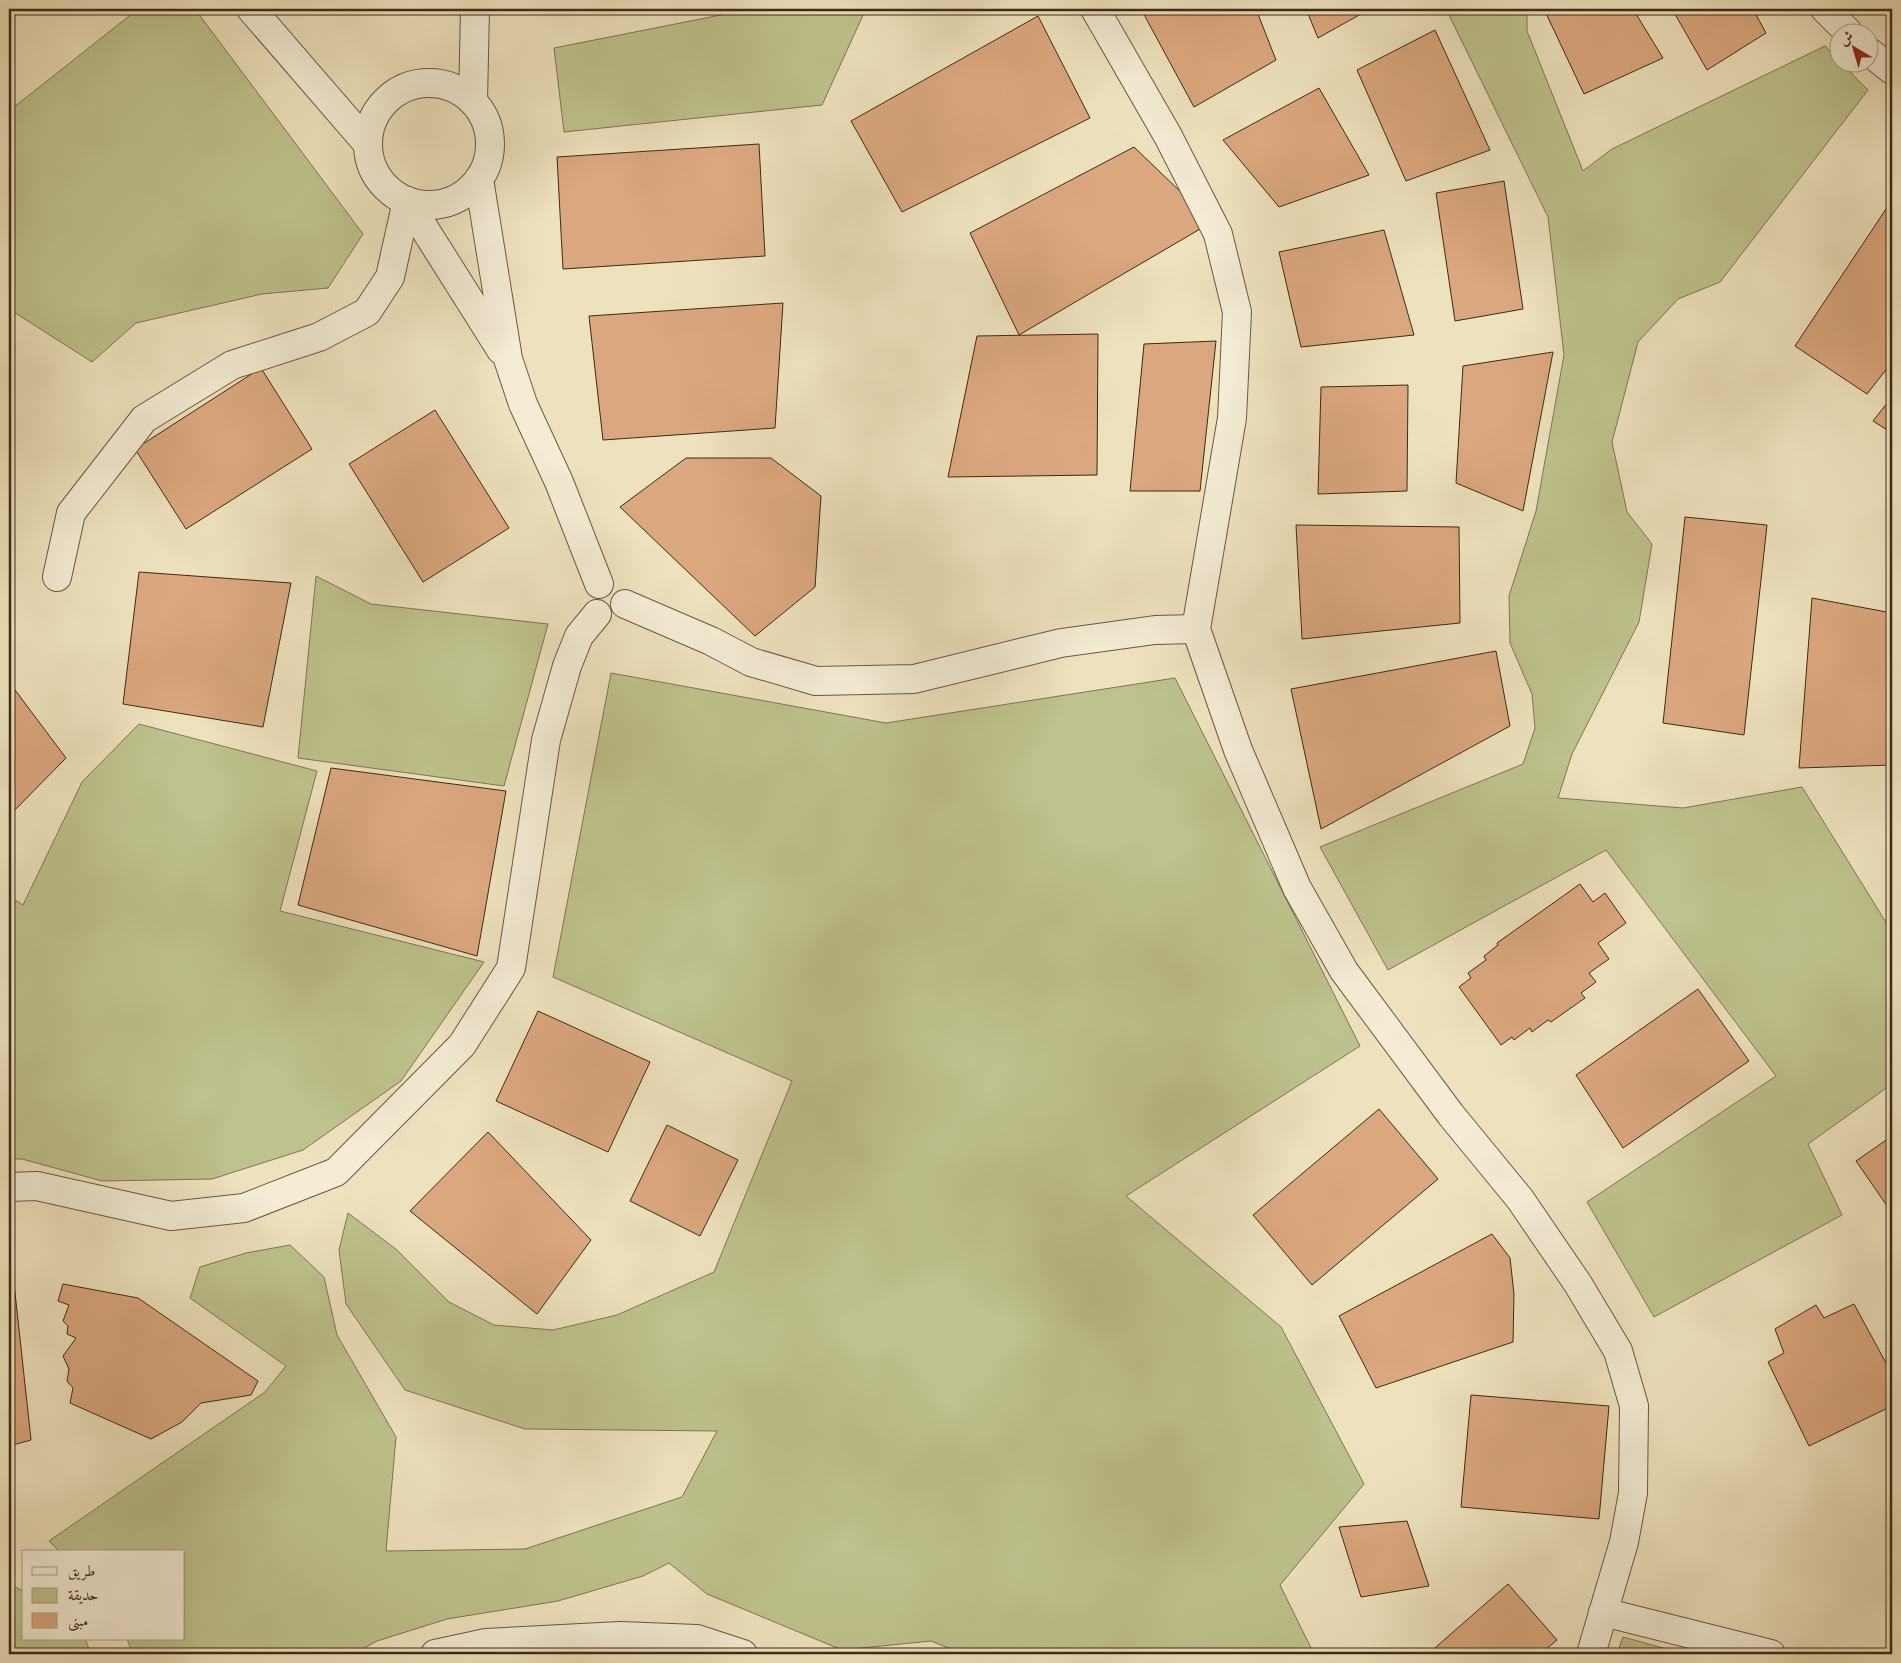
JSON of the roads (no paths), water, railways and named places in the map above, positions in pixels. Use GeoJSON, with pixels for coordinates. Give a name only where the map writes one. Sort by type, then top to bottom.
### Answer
{"type":"FeatureCollection","features":[{"type":"Feature","properties":{"kind":"street"},"geometry":{"type":"LineString","coordinates":[[251,9],[366,142],[370,160],[378,177],[390,192],[407,201],[426,205],[445,203],[464,194],[479,179],[488,160],[490,139],[485,118],[473,101],[456,88],[436,83],[416,84],[396,92],[381,105],[372,122],[366,142]]}},
{"type":"Feature","properties":{"kind":"street"},"geometry":{"type":"LineString","coordinates":[[473,101],[475,9]]}},
{"type":"Feature","properties":{"kind":"street"},"geometry":{"type":"LineString","coordinates":[[1095,9],[1168,136],[1218,234],[1237,312],[1232,418],[1196,629],[1245,766],[1297,888],[1344,971],[1445,1107],[1520,1199],[1578,1284],[1618,1351],[1634,1406],[1633,1493],[1624,1542],[1590,1654]]}},
{"type":"Feature","properties":{"kind":"street"},"geometry":{"type":"LineString","coordinates":[[1825,9],[1838,22]]}},
{"type":"Feature","properties":{"kind":"street"},"geometry":{"type":"LineString","coordinates":[[1878,59],[1892,70]]}},
{"type":"Feature","properties":{"kind":"street"},"geometry":{"type":"LineString","coordinates":[[479,179],[508,359],[523,404],[559,482],[599,584]]}},
{"type":"Feature","properties":{"kind":"street"},"geometry":{"type":"LineString","coordinates":[[407,201],[508,359]]}},
{"type":"Feature","properties":{"kind":"street"},"geometry":{"type":"LineString","coordinates":[[57,577],[71,513],[144,419],[232,365],[319,337],[367,312],[390,277],[407,201]]}},
{"type":"Feature","properties":{"kind":"street"},"geometry":{"type":"LineString","coordinates":[[611,582],[621,588],[626,598],[625,604],[623,610],[614,617],[608,618],[597,614],[590,605],[590,599],[594,588],[599,584],[611,582]]}},
{"type":"Feature","properties":{"kind":"street"},"geometry":{"type":"LineString","coordinates":[[625,604],[711,641],[751,662],[816,681],[914,679],[1061,643],[1155,630],[1196,629]]}},
{"type":"Feature","properties":{"kind":"street"},"geometry":{"type":"LineString","coordinates":[[9,1187],[37,1186],[171,1216],[244,1208],[336,1172],[462,1045],[511,968],[546,740],[567,666],[579,636],[597,614]]}},
{"type":"Feature","properties":{"kind":"street"},"geometry":{"type":"LineString","coordinates":[[1603,1612],[1771,1654]]}},
{"type":"Feature","properties":{"kind":"street"},"geometry":{"type":"LineString","coordinates":[[435,1654],[486,1643],[620,1636],[697,1639],[743,1654]]}}]}
